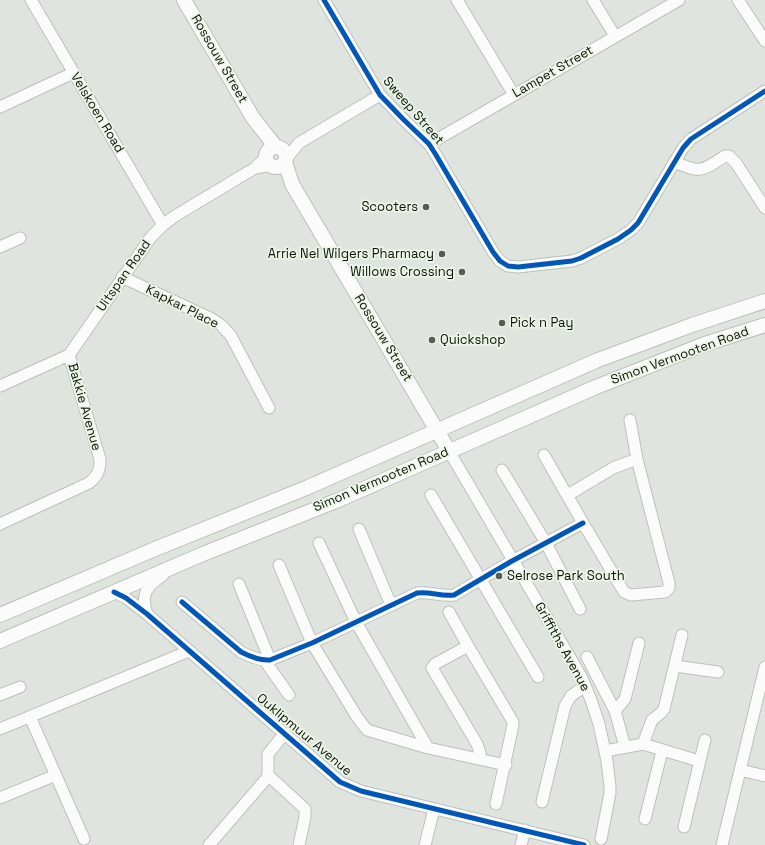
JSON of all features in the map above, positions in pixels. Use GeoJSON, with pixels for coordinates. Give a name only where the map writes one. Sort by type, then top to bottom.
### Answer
{"type":"FeatureCollection","features":[{"type":"Feature","properties":{"kind":"main road","name":"Rossouw Street"},"geometry":{"type":"LineString","coordinates":[[184,0],[449,451]]}},
{"type":"Feature","properties":{"kind":"main road","name":"Simon Vermooten Road"},"geometry":{"type":"LineString","coordinates":[[0,615],[155,549],[306,488],[598,360],[692,325],[765,301]]}},
{"type":"Feature","properties":{"kind":"main road","name":"Simon Vermooten Road"},"geometry":{"type":"LineString","coordinates":[[0,641],[182,563],[336,501],[596,387],[705,344],[765,325]]}},
{"type":"Feature","properties":{"kind":"street","name":"Velskoen Road"},"geometry":{"type":"LineString","coordinates":[[32,0],[73,73],[163,224]]}},
{"type":"Feature","properties":{"kind":"street","name":"Sweep Street"},"geometry":{"type":"LineString","coordinates":[[324,0],[380,95],[429,144],[493,252],[500,261],[508,266],[518,267],[572,261],[581,258],[631,230],[646,211],[674,162]]}},
{"type":"Feature","properties":{"kind":"street"},"geometry":{"type":"LineString","coordinates":[[457,0],[514,95]]}},
{"type":"Feature","properties":{"kind":"street"},"geometry":{"type":"LineString","coordinates":[[593,0],[615,36]]}},
{"type":"Feature","properties":{"kind":"street","name":"Lampet Street"},"geometry":{"type":"LineString","coordinates":[[429,144],[678,0]]}},
{"type":"Feature","properties":{"kind":"street"},"geometry":{"type":"LineString","coordinates":[[738,0],[765,41]]}},
{"type":"Feature","properties":{"kind":"street"},"geometry":{"type":"LineString","coordinates":[[0,107],[73,73]]}},
{"type":"Feature","properties":{"kind":"street"},"geometry":{"type":"LineString","coordinates":[[765,92],[691,139],[674,162],[694,170],[701,170],[725,156],[729,156],[736,163],[765,208]]}},
{"type":"Feature","properties":{"kind":"street","name":"Uitspan Road"},"geometry":{"type":"LineString","coordinates":[[0,386],[69,354],[122,277],[151,237],[163,224],[380,95]]}},
{"type":"Feature","properties":{"kind":"street"},"geometry":{"type":"LineString","coordinates":[[0,246],[20,238]]}},
{"type":"Feature","properties":{"kind":"street","name":"Kapkar Place"},"geometry":{"type":"LineString","coordinates":[[122,277],[212,319],[220,325],[231,336],[269,408]]}},
{"type":"Feature","properties":{"kind":"street","name":"Bakkie Avenue"},"geometry":{"type":"LineString","coordinates":[[0,524],[89,483],[98,474],[100,459],[69,354]]}},
{"type":"Feature","properties":{"kind":"street"},"geometry":{"type":"LineString","coordinates":[[544,455],[624,592],[632,595],[667,591],[669,588],[669,583],[637,459],[630,420]]}},
{"type":"Feature","properties":{"kind":"street","name":"Griffiths Avenue"},"geometry":{"type":"LineString","coordinates":[[449,451],[512,561],[565,648],[585,686],[599,724],[610,793],[600,843]]}},
{"type":"Feature","properties":{"kind":"street"},"geometry":{"type":"LineString","coordinates":[[568,495],[613,468],[637,459]]}},
{"type":"Feature","properties":{"kind":"street"},"geometry":{"type":"LineString","coordinates":[[502,470],[546,543],[580,609]]}},
{"type":"Feature","properties":{"kind":"street"},"geometry":{"type":"LineString","coordinates":[[431,495],[538,677]]}},
{"type":"Feature","properties":{"kind":"street"},"geometry":{"type":"LineString","coordinates":[[182,602],[241,652],[250,656],[268,660],[312,643],[417,593],[425,592],[445,597],[454,595],[512,561],[583,523]]}},
{"type":"Feature","properties":{"kind":"street"},"geometry":{"type":"LineString","coordinates":[[360,529],[391,605]]}},
{"type":"Feature","properties":{"kind":"street"},"geometry":{"type":"LineString","coordinates":[[319,543],[356,622],[428,748]]}},
{"type":"Feature","properties":{"kind":"street"},"geometry":{"type":"LineString","coordinates":[[147,614],[144,602],[146,591],[154,581],[182,563]]}},
{"type":"Feature","properties":{"kind":"street"},"geometry":{"type":"LineString","coordinates":[[279,565],[312,643],[357,717],[367,730],[428,748],[506,765]]}},
{"type":"Feature","properties":{"kind":"street"},"geometry":{"type":"LineString","coordinates":[[239,584],[268,660],[289,695]]}},
{"type":"Feature","properties":{"kind":"street","name":"Ouklipmuur Avenue"},"geometry":{"type":"LineString","coordinates":[[114,592],[126,598],[147,614],[340,782],[361,791],[584,845]]}},
{"type":"Feature","properties":{"kind":"street"},"geometry":{"type":"LineString","coordinates":[[449,612],[513,722],[506,765],[496,804]]}},
{"type":"Feature","properties":{"kind":"street"},"geometry":{"type":"LineString","coordinates":[[643,744],[652,720],[664,709],[682,635]]}},
{"type":"Feature","properties":{"kind":"street"},"geometry":{"type":"LineString","coordinates":[[615,711],[625,699],[639,643]]}},
{"type":"Feature","properties":{"kind":"street"},"geometry":{"type":"LineString","coordinates":[[468,646],[435,664],[432,668],[477,744],[480,759]]}},
{"type":"Feature","properties":{"kind":"street"},"geometry":{"type":"LineString","coordinates":[[0,729],[189,651]]}},
{"type":"Feature","properties":{"kind":"street"},"geometry":{"type":"LineString","coordinates":[[587,657],[615,711],[625,747]]}},
{"type":"Feature","properties":{"kind":"street"},"geometry":{"type":"LineString","coordinates":[[675,666],[718,672]]}},
{"type":"Feature","properties":{"kind":"street"},"geometry":{"type":"LineString","coordinates":[[722,845],[765,667]]}},
{"type":"Feature","properties":{"kind":"street"},"geometry":{"type":"LineString","coordinates":[[542,802],[565,706],[571,696],[585,686]]}},
{"type":"Feature","properties":{"kind":"street"},"geometry":{"type":"LineString","coordinates":[[0,695],[20,688]]}},
{"type":"Feature","properties":{"kind":"street"},"geometry":{"type":"LineString","coordinates":[[30,717],[84,839]]}},
{"type":"Feature","properties":{"kind":"street"},"geometry":{"type":"LineString","coordinates":[[209,845],[266,779],[268,775],[268,754],[270,749],[285,733]]}},
{"type":"Feature","properties":{"kind":"street"},"geometry":{"type":"LineString","coordinates":[[684,827],[705,740]]}},
{"type":"Feature","properties":{"kind":"street"},"geometry":{"type":"LineString","coordinates":[[604,751],[643,744],[662,751],[700,761]]}},
{"type":"Feature","properties":{"kind":"street"},"geometry":{"type":"LineString","coordinates":[[645,819],[662,751]]}},
{"type":"Feature","properties":{"kind":"street"},"geometry":{"type":"LineString","coordinates":[[740,770],[765,776]]}},
{"type":"Feature","properties":{"kind":"street"},"geometry":{"type":"LineString","coordinates":[[0,798],[56,775]]}},
{"type":"Feature","properties":{"kind":"street"},"geometry":{"type":"LineString","coordinates":[[268,775],[305,809],[305,817],[299,845]]}},
{"type":"Feature","properties":{"kind":"street"},"geometry":{"type":"LineString","coordinates":[[425,845],[434,809]]}},
{"type":"Feature","properties":{"kind":"street"},"geometry":{"type":"LineString","coordinates":[[521,845],[525,830]]}},
{"type":"Feature","properties":{"kind":"cycle path"},"geometry":{"type":"LineString","coordinates":[[324,0],[380,95],[429,144],[493,252],[500,261],[508,266],[518,267],[572,261],[618,239],[638,223],[683,148],[691,139],[765,91]]}},
{"type":"Feature","properties":{"kind":"cycle path"},"geometry":{"type":"LineString","coordinates":[[182,602],[241,652],[251,657],[270,660],[312,643],[417,593],[454,595],[512,561],[583,523]]}},
{"type":"Feature","properties":{"kind":"cycle path"},"geometry":{"type":"LineString","coordinates":[[114,592],[126,598],[147,614],[340,782],[361,791],[584,845]]}},
{"type":"Feature","properties":{"kind":"place","name":"Scooters"},"geometry":{"type":"Point","coordinates":[426,207]}},
{"type":"Feature","properties":{"kind":"place","name":"Arrie Nel Wilgers Pharmacy"},"geometry":{"type":"Point","coordinates":[442,254]}},
{"type":"Feature","properties":{"kind":"place","name":"Willows Crossing"},"geometry":{"type":"Point","coordinates":[462,272]}},
{"type":"Feature","properties":{"kind":"place","name":"Pick n Pay"},"geometry":{"type":"Point","coordinates":[502,323]}},
{"type":"Feature","properties":{"kind":"place","name":"Quickshop"},"geometry":{"type":"Point","coordinates":[432,340]}},
{"type":"Feature","properties":{"kind":"place","name":"Selrose Park South"},"geometry":{"type":"Point","coordinates":[499,576]}}]}
